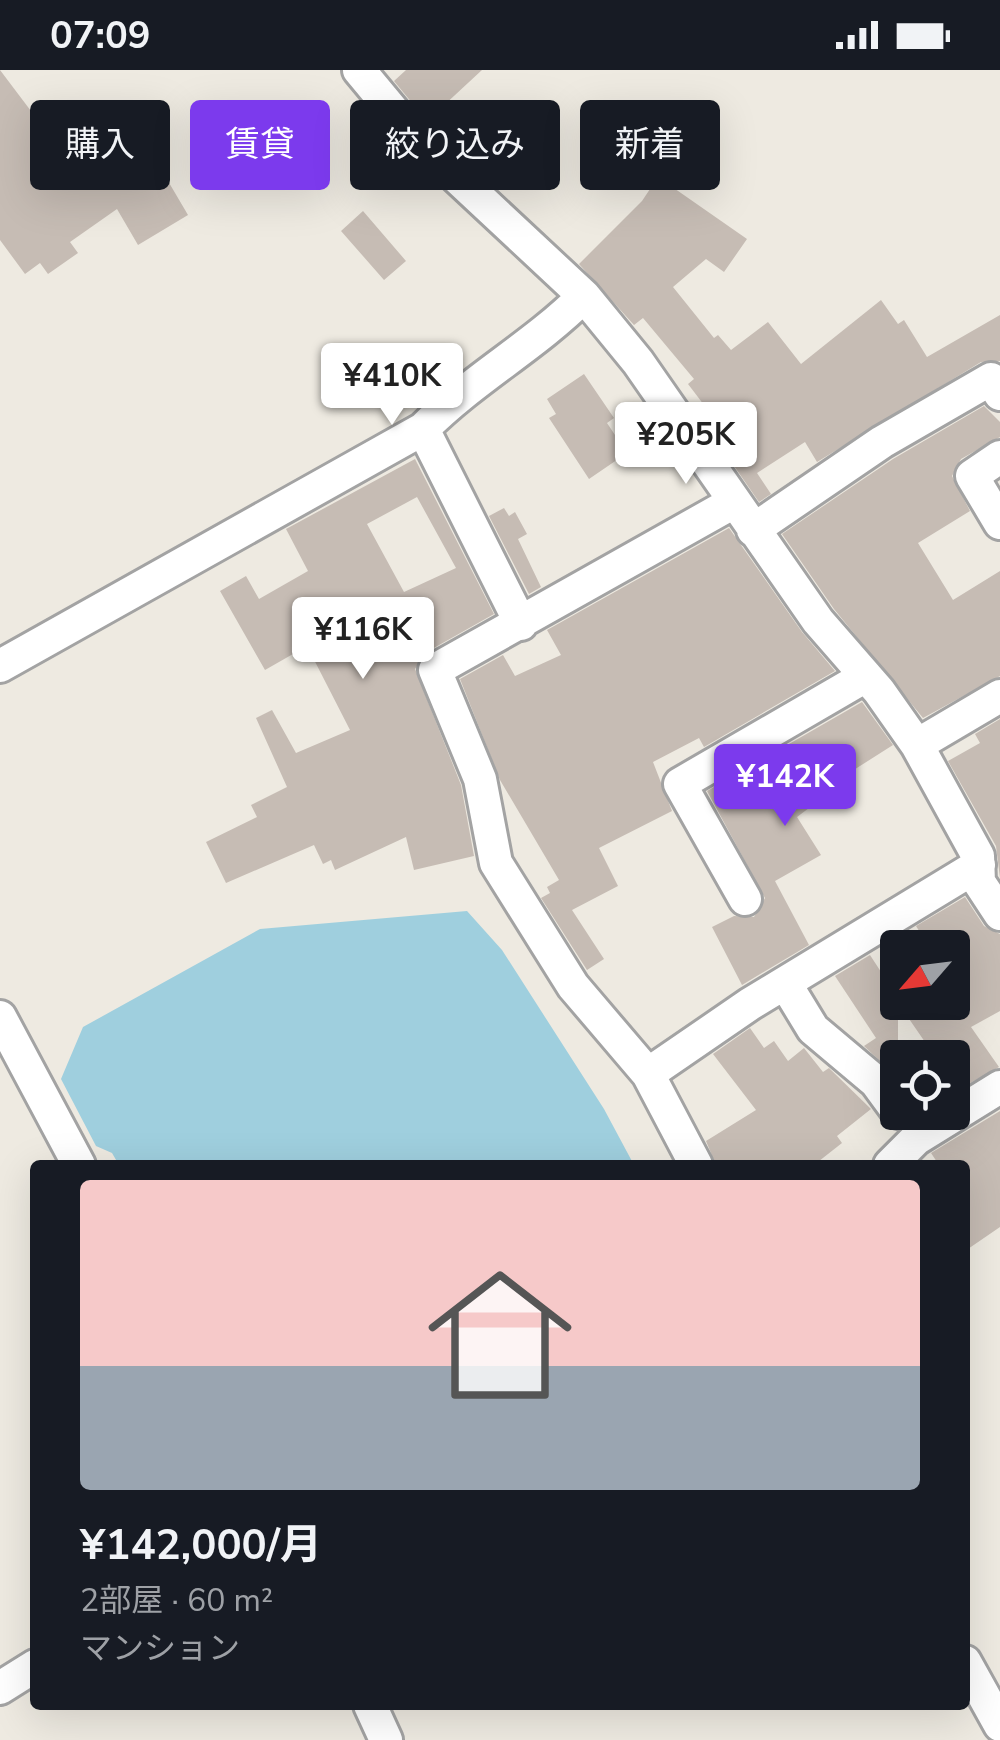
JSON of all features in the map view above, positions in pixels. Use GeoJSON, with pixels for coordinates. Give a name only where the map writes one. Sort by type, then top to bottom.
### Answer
{"type":"FeatureCollection","features":[{"type":"Feature","properties":{"kind":"street"},"geometry":{"type":"LineString","coordinates":[[359,70],[418,141],[584,296],[638,362],[818,621],[866,676],[917,746],[978,856],[979,882],[1000,914]]}},
{"type":"Feature","properties":{"kind":"street"},"geometry":{"type":"LineString","coordinates":[[0,666],[424,429],[464,388],[552,328],[584,296]]}},
{"type":"Feature","properties":{"kind":"street"},"geometry":{"type":"LineString","coordinates":[[753,530],[882,442],[992,379],[1000,394]]}},
{"type":"Feature","properties":{"kind":"street"},"geometry":{"type":"LineString","coordinates":[[424,429],[520,624]]}},
{"type":"Feature","properties":{"kind":"street"},"geometry":{"type":"LineString","coordinates":[[1000,457],[972,476],[1000,523]]}},
{"type":"Feature","properties":{"kind":"street"},"geometry":{"type":"LineString","coordinates":[[693,1160],[648,1074],[573,986],[496,863],[480,779],[435,670],[734,502]]}},
{"type":"Feature","properties":{"kind":"street"},"geometry":{"type":"LineString","coordinates":[[745,899],[680,784],[866,676]]}},
{"type":"Feature","properties":{"kind":"street"},"geometry":{"type":"LineString","coordinates":[[917,746],[1000,696]]}},
{"type":"Feature","properties":{"kind":"street"},"geometry":{"type":"LineString","coordinates":[[648,1074],[785,983],[978,865]]}},
{"type":"Feature","properties":{"kind":"street"},"geometry":{"type":"LineString","coordinates":[[785,983],[812,1029],[880,1088]]}},
{"type":"Feature","properties":{"kind":"street"},"geometry":{"type":"LineString","coordinates":[[0,1018],[76,1160]]}},
{"type":"Feature","properties":{"kind":"street"},"geometry":{"type":"LineString","coordinates":[[970,1098],[1000,1087]]}},
{"type":"Feature","properties":{"kind":"street"},"geometry":{"type":"LineString","coordinates":[[892,1160],[901,1130]]}},
{"type":"Feature","properties":{"kind":"street"},"geometry":{"type":"LineString","coordinates":[[0,1688],[30,1669]]}},
{"type":"Feature","properties":{"kind":"street"},"geometry":{"type":"LineString","coordinates":[[970,1671],[1000,1724]]}},
{"type":"Feature","properties":{"kind":"street"},"geometry":{"type":"LineString","coordinates":[[372,1710],[386,1740]]}},
{"type":"Feature","properties":{"kind":"water"},"geometry":{"type":"Polygon","coordinates":[[[467,911],[502,950],[604,1109],[631,1160],[116,1160],[112,1153],[96,1146],[61,1079],[83,1027],[260,929],[467,911]]]}},
{"type":"Feature","properties":{"kind":"building"},"geometry":{"type":"Polygon","coordinates":[[[0,70],[30,110],[30,190],[170,190],[170,184],[188,215],[138,245],[117,209],[70,242],[78,253],[48,274],[40,263],[25,274],[0,240],[0,70]]]}},
{"type":"Feature","properties":{"kind":"building"},"geometry":{"type":"Polygon","coordinates":[[[406,70],[482,70],[450,100],[410,100],[394,81],[406,70]]]}},
{"type":"Feature","properties":{"kind":"building"},"geometry":{"type":"Polygon","coordinates":[[[649,190],[677,190],[747,239],[724,272],[706,259],[673,287],[714,338],[718,335],[731,350],[768,322],[801,364],[881,300],[898,324],[904,320],[927,357],[1000,315],[1000,361],[981,362],[817,462],[805,442],[757,473],[771,494],[759,502],[696,411],[704,405],[688,384],[694,379],[643,318],[634,325],[579,264],[649,190]]]}},
{"type":"Feature","properties":{"kind":"building"},"geometry":{"type":"Polygon","coordinates":[[[363,211],[406,261],[384,280],[341,231],[363,211]]]}},
{"type":"Feature","properties":{"kind":"building"},"geometry":{"type":"Polygon","coordinates":[[[584,374],[614,418],[607,423],[627,453],[589,479],[549,418],[556,414],[547,399],[584,374]]]}},
{"type":"Feature","properties":{"kind":"building"},"geometry":{"type":"Polygon","coordinates":[[[984,406],[1000,422],[1000,437],[961,459],[952,476],[970,511],[918,543],[953,600],[1000,571],[1000,676],[923,718],[834,609],[782,534],[893,459],[984,406]]]}},
{"type":"Feature","properties":{"kind":"building"},"geometry":{"type":"Polygon","coordinates":[[[415,459],[494,614],[425,653],[415,669],[461,785],[474,856],[414,870],[406,837],[335,870],[331,860],[323,864],[314,845],[226,883],[206,842],[257,817],[251,805],[287,787],[256,718],[272,710],[296,753],[350,730],[307,646],[265,670],[220,591],[246,576],[259,599],[308,571],[286,529],[415,459]],[[417,497],[367,524],[404,592],[456,568],[417,497]]]}},
{"type":"Feature","properties":{"kind":"building"},"geometry":{"type":"Polygon","coordinates":[[[504,508],[509,516],[515,512],[527,534],[518,539],[541,587],[529,594],[489,516],[504,508]]]}},
{"type":"Feature","properties":{"kind":"building"},"geometry":{"type":"Polygon","coordinates":[[[729,528],[802,632],[835,671],[704,747],[699,738],[653,762],[672,811],[599,848],[618,886],[572,910],[604,959],[587,970],[541,898],[550,893],[547,887],[559,880],[500,780],[460,679],[503,655],[515,676],[561,655],[547,630],[729,528]]]}},
{"type":"Feature","properties":{"kind":"building"},"geometry":{"type":"Polygon","coordinates":[[[862,702],[893,745],[805,801],[809,808],[797,817],[821,855],[775,881],[809,945],[742,985],[712,927],[734,916],[754,917],[765,898],[707,791],[862,702]]]}},
{"type":"Feature","properties":{"kind":"building"},"geometry":{"type":"Polygon","coordinates":[[[1000,719],[1000,878],[996,846],[948,761],[980,743],[975,734],[1000,719]]]}},
{"type":"Feature","properties":{"kind":"building"},"geometry":{"type":"Polygon","coordinates":[[[965,897],[984,926],[1000,934],[1000,1011],[971,1027],[999,1067],[970,1083],[970,1040],[924,1040],[910,1020],[970,1020],[970,930],[919,930],[916,926],[965,897]]]}},
{"type":"Feature","properties":{"kind":"building"},"geometry":{"type":"Polygon","coordinates":[[[870,955],[880,970],[880,1020],[898,1020],[898,1040],[880,1040],[880,1061],[864,1046],[876,1038],[835,976],[870,955]]]}},
{"type":"Feature","properties":{"kind":"building"},"geometry":{"type":"Polygon","coordinates":[[[750,1028],[764,1048],[774,1041],[788,1061],[804,1048],[823,1072],[829,1068],[871,1109],[837,1136],[842,1143],[820,1160],[714,1160],[706,1141],[756,1110],[713,1054],[750,1028]]]}},
{"type":"Feature","properties":{"kind":"building"},"geometry":{"type":"Polygon","coordinates":[[[1000,1111],[1000,1227],[970,1248],[970,1160],[936,1160],[931,1153],[1000,1111]]]}}]}
